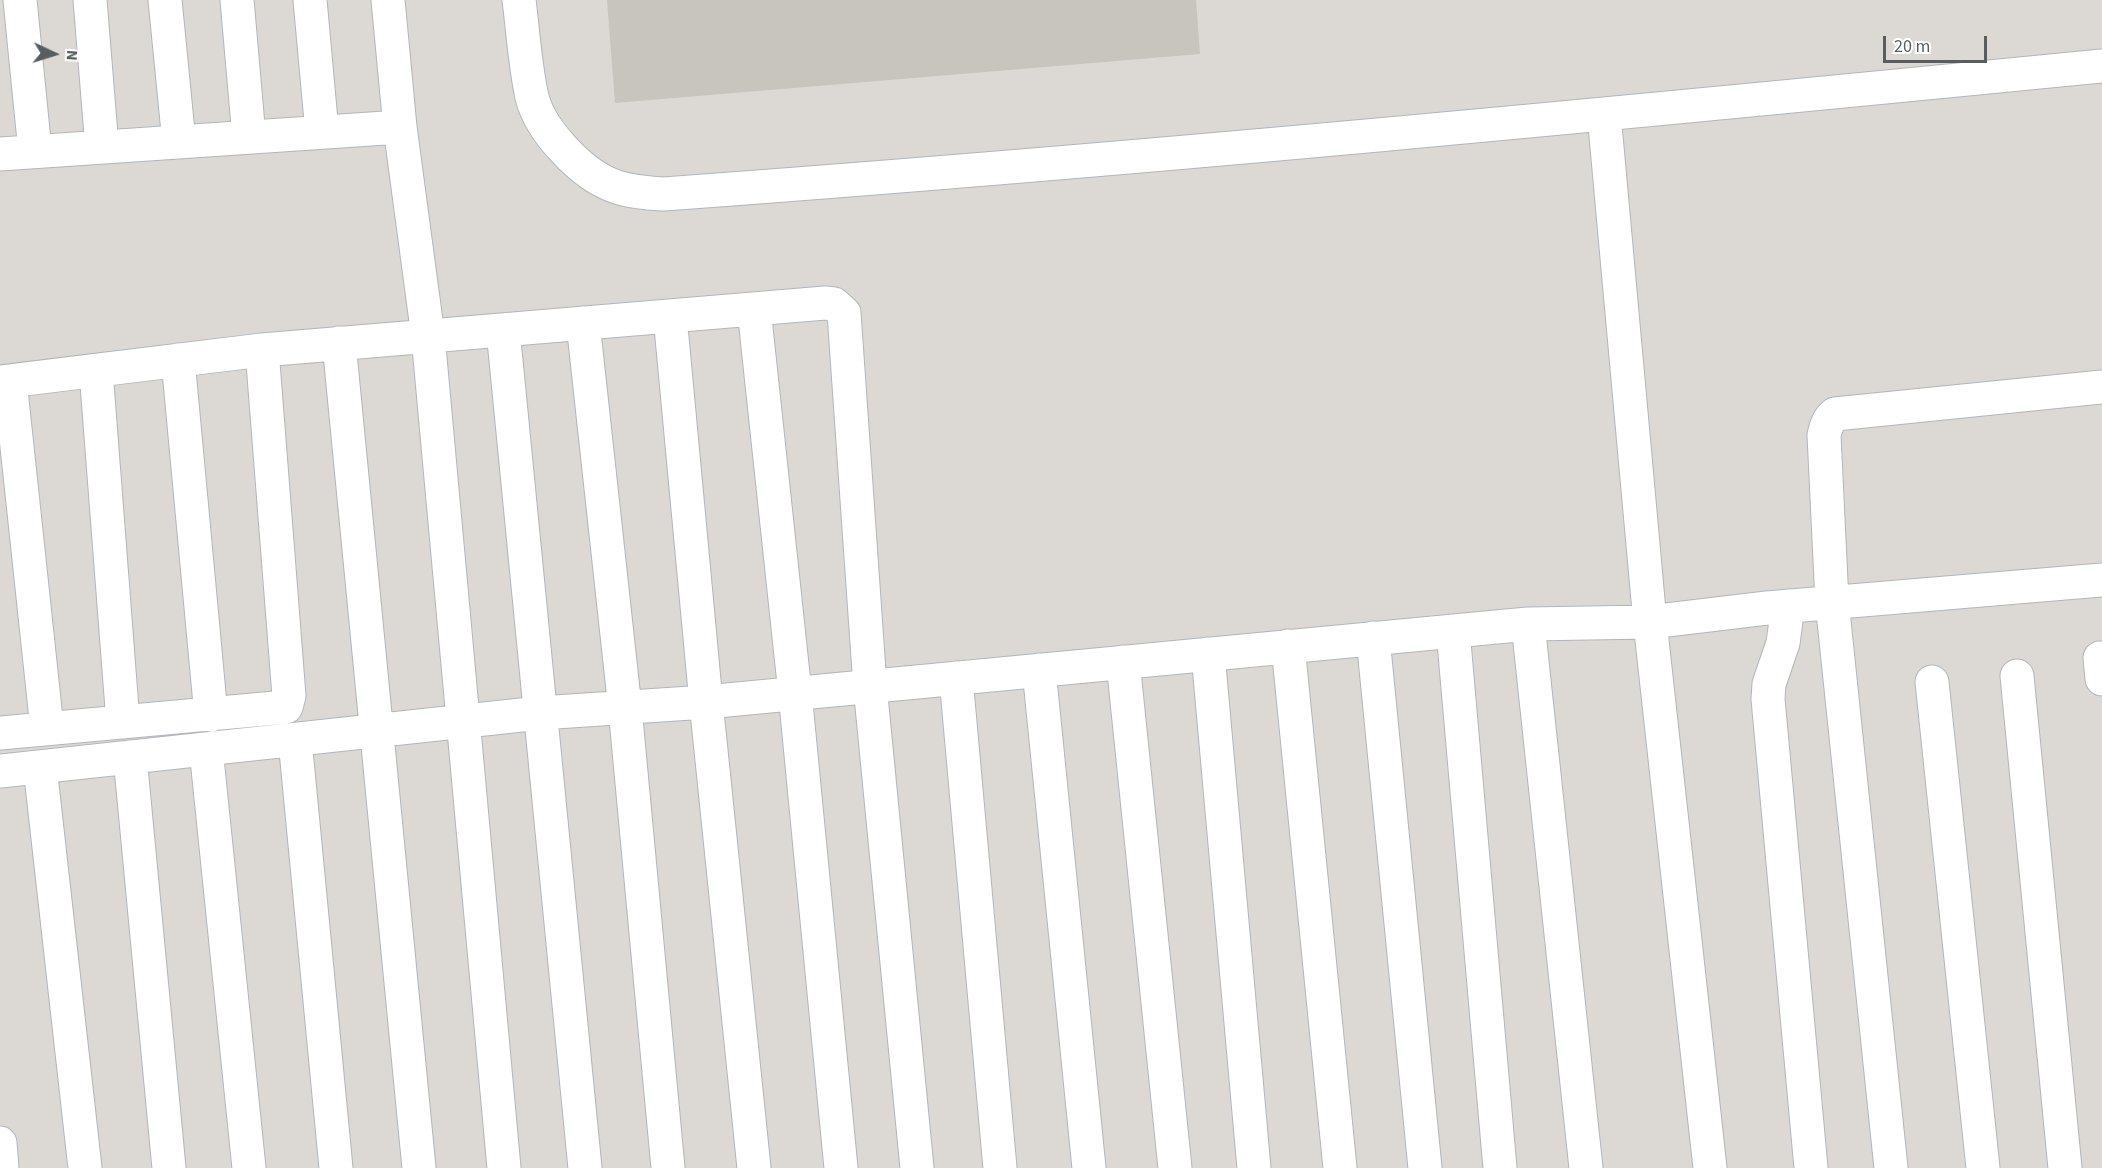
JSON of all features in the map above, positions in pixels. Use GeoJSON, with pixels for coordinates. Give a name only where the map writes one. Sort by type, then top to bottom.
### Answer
{"type":"FeatureCollection","features":[{"type":"Feature","properties":{"kind":"lane"},"geometry":{"type":"LineString","coordinates":[[20,0],[34,151]]}},
{"type":"Feature","properties":{"kind":"lane"},"geometry":{"type":"LineString","coordinates":[[90,0],[102,147]]}},
{"type":"Feature","properties":{"kind":"lane"},"geometry":{"type":"LineString","coordinates":[[165,0],[179,142]]}},
{"type":"Feature","properties":{"kind":"lane"},"geometry":{"type":"LineString","coordinates":[[237,0],[249,137]]}},
{"type":"Feature","properties":{"kind":"lane"},"geometry":{"type":"LineString","coordinates":[[310,0],[322,132]]}},
{"type":"Feature","properties":{"kind":"lane"},"geometry":{"type":"LineString","coordinates":[[388,0],[400,127],[428,336],[504,1168]]}},
{"type":"Feature","properties":{"kind":"lane"},"geometry":{"type":"LineString","coordinates":[[519,0],[532,98],[551,136],[585,171],[614,186],[664,194],[1604,114],[2102,66]]}},
{"type":"Feature","properties":{"kind":"lane"},"geometry":{"type":"LineString","coordinates":[[1604,114],[1650,622],[1710,1168]]}},
{"type":"Feature","properties":{"kind":"lane"},"geometry":{"type":"LineString","coordinates":[[0,154],[400,127]]}},
{"type":"Feature","properties":{"kind":"lane"},"geometry":{"type":"LineString","coordinates":[[47,729],[5,382],[262,350],[834,304],[843,313],[870,686],[917,1168]]}},
{"type":"Feature","properties":{"kind":"lane"},"geometry":{"type":"LineString","coordinates":[[754,309],[795,693],[841,1168]]}},
{"type":"Feature","properties":{"kind":"lane"},"geometry":{"type":"LineString","coordinates":[[670,316],[706,702],[754,1168]]}},
{"type":"Feature","properties":{"kind":"lane"},"geometry":{"type":"LineString","coordinates":[[584,323],[625,708],[668,1168]]}},
{"type":"Feature","properties":{"kind":"lane"},"geometry":{"type":"LineString","coordinates":[[503,330],[585,1168]]}},
{"type":"Feature","properties":{"kind":"lane"},"geometry":{"type":"LineString","coordinates":[[339,343],[419,1168]]}},
{"type":"Feature","properties":{"kind":"lane"},"geometry":{"type":"LineString","coordinates":[[0,733],[286,707],[289,696],[262,350]]}},
{"type":"Feature","properties":{"kind":"lane"},"geometry":{"type":"LineString","coordinates":[[178,360],[211,715]]}},
{"type":"Feature","properties":{"kind":"lane"},"geometry":{"type":"LineString","coordinates":[[96,371],[123,722]]}},
{"type":"Feature","properties":{"kind":"lane"},"geometry":{"type":"LineString","coordinates":[[1891,1168],[1833,602],[1824,435],[1831,417],[1835,414],[2102,387]]}},
{"type":"Feature","properties":{"kind":"lane"},"geometry":{"type":"LineString","coordinates":[[0,771],[540,713],[706,702],[1528,624],[1650,622],[1788,606],[2102,580]]}},
{"type":"Feature","properties":{"kind":"lane"},"geometry":{"type":"LineString","coordinates":[[1788,606],[1783,644],[1769,684],[1768,699],[1811,1168]]}},
{"type":"Feature","properties":{"kind":"lane"},"geometry":{"type":"LineString","coordinates":[[1528,624],[1586,1168]]}},
{"type":"Feature","properties":{"kind":"lane"},"geometry":{"type":"LineString","coordinates":[[1453,631],[1500,1168]]}},
{"type":"Feature","properties":{"kind":"lane"},"geometry":{"type":"LineString","coordinates":[[1373,638],[1425,1168]]}},
{"type":"Feature","properties":{"kind":"lane"},"geometry":{"type":"LineString","coordinates":[[1288,646],[1340,1168]]}},
{"type":"Feature","properties":{"kind":"lane"},"geometry":{"type":"LineString","coordinates":[[1208,654],[1254,1168]]}},
{"type":"Feature","properties":{"kind":"lane"},"geometry":{"type":"LineString","coordinates":[[1123,662],[1175,1168]]}},
{"type":"Feature","properties":{"kind":"lane"},"geometry":{"type":"LineString","coordinates":[[1039,670],[1089,1168]]}},
{"type":"Feature","properties":{"kind":"lane"},"geometry":{"type":"LineString","coordinates":[[2017,676],[2065,1168]]}},
{"type":"Feature","properties":{"kind":"lane"},"geometry":{"type":"LineString","coordinates":[[956,678],[1000,1168]]}},
{"type":"Feature","properties":{"kind":"lane"},"geometry":{"type":"LineString","coordinates":[[1932,682],[1983,1168]]}},
{"type":"Feature","properties":{"kind":"lane"},"geometry":{"type":"LineString","coordinates":[[295,740],[336,1168]]}},
{"type":"Feature","properties":{"kind":"lane"},"geometry":{"type":"LineString","coordinates":[[206,749],[249,1168]]}},
{"type":"Feature","properties":{"kind":"lane"},"geometry":{"type":"LineString","coordinates":[[130,757],[169,1168]]}},
{"type":"Feature","properties":{"kind":"lane"},"geometry":{"type":"LineString","coordinates":[[40,767],[85,1168]]}},
{"type":"Feature","properties":{"kind":"lane"},"geometry":{"type":"LineString","coordinates":[[0,1143],[2,1168]]}},
{"type":"Feature","properties":{"kind":"shaded area"},"geometry":{"type":"Polygon","coordinates":[[[0,0],[2102,0],[2102,1168],[0,1168],[0,0]]]}},
{"type":"Feature","properties":{"kind":"building"},"geometry":{"type":"Polygon","coordinates":[[[607,0],[1196,0],[1200,54],[615,103],[607,0]]]}}]}
